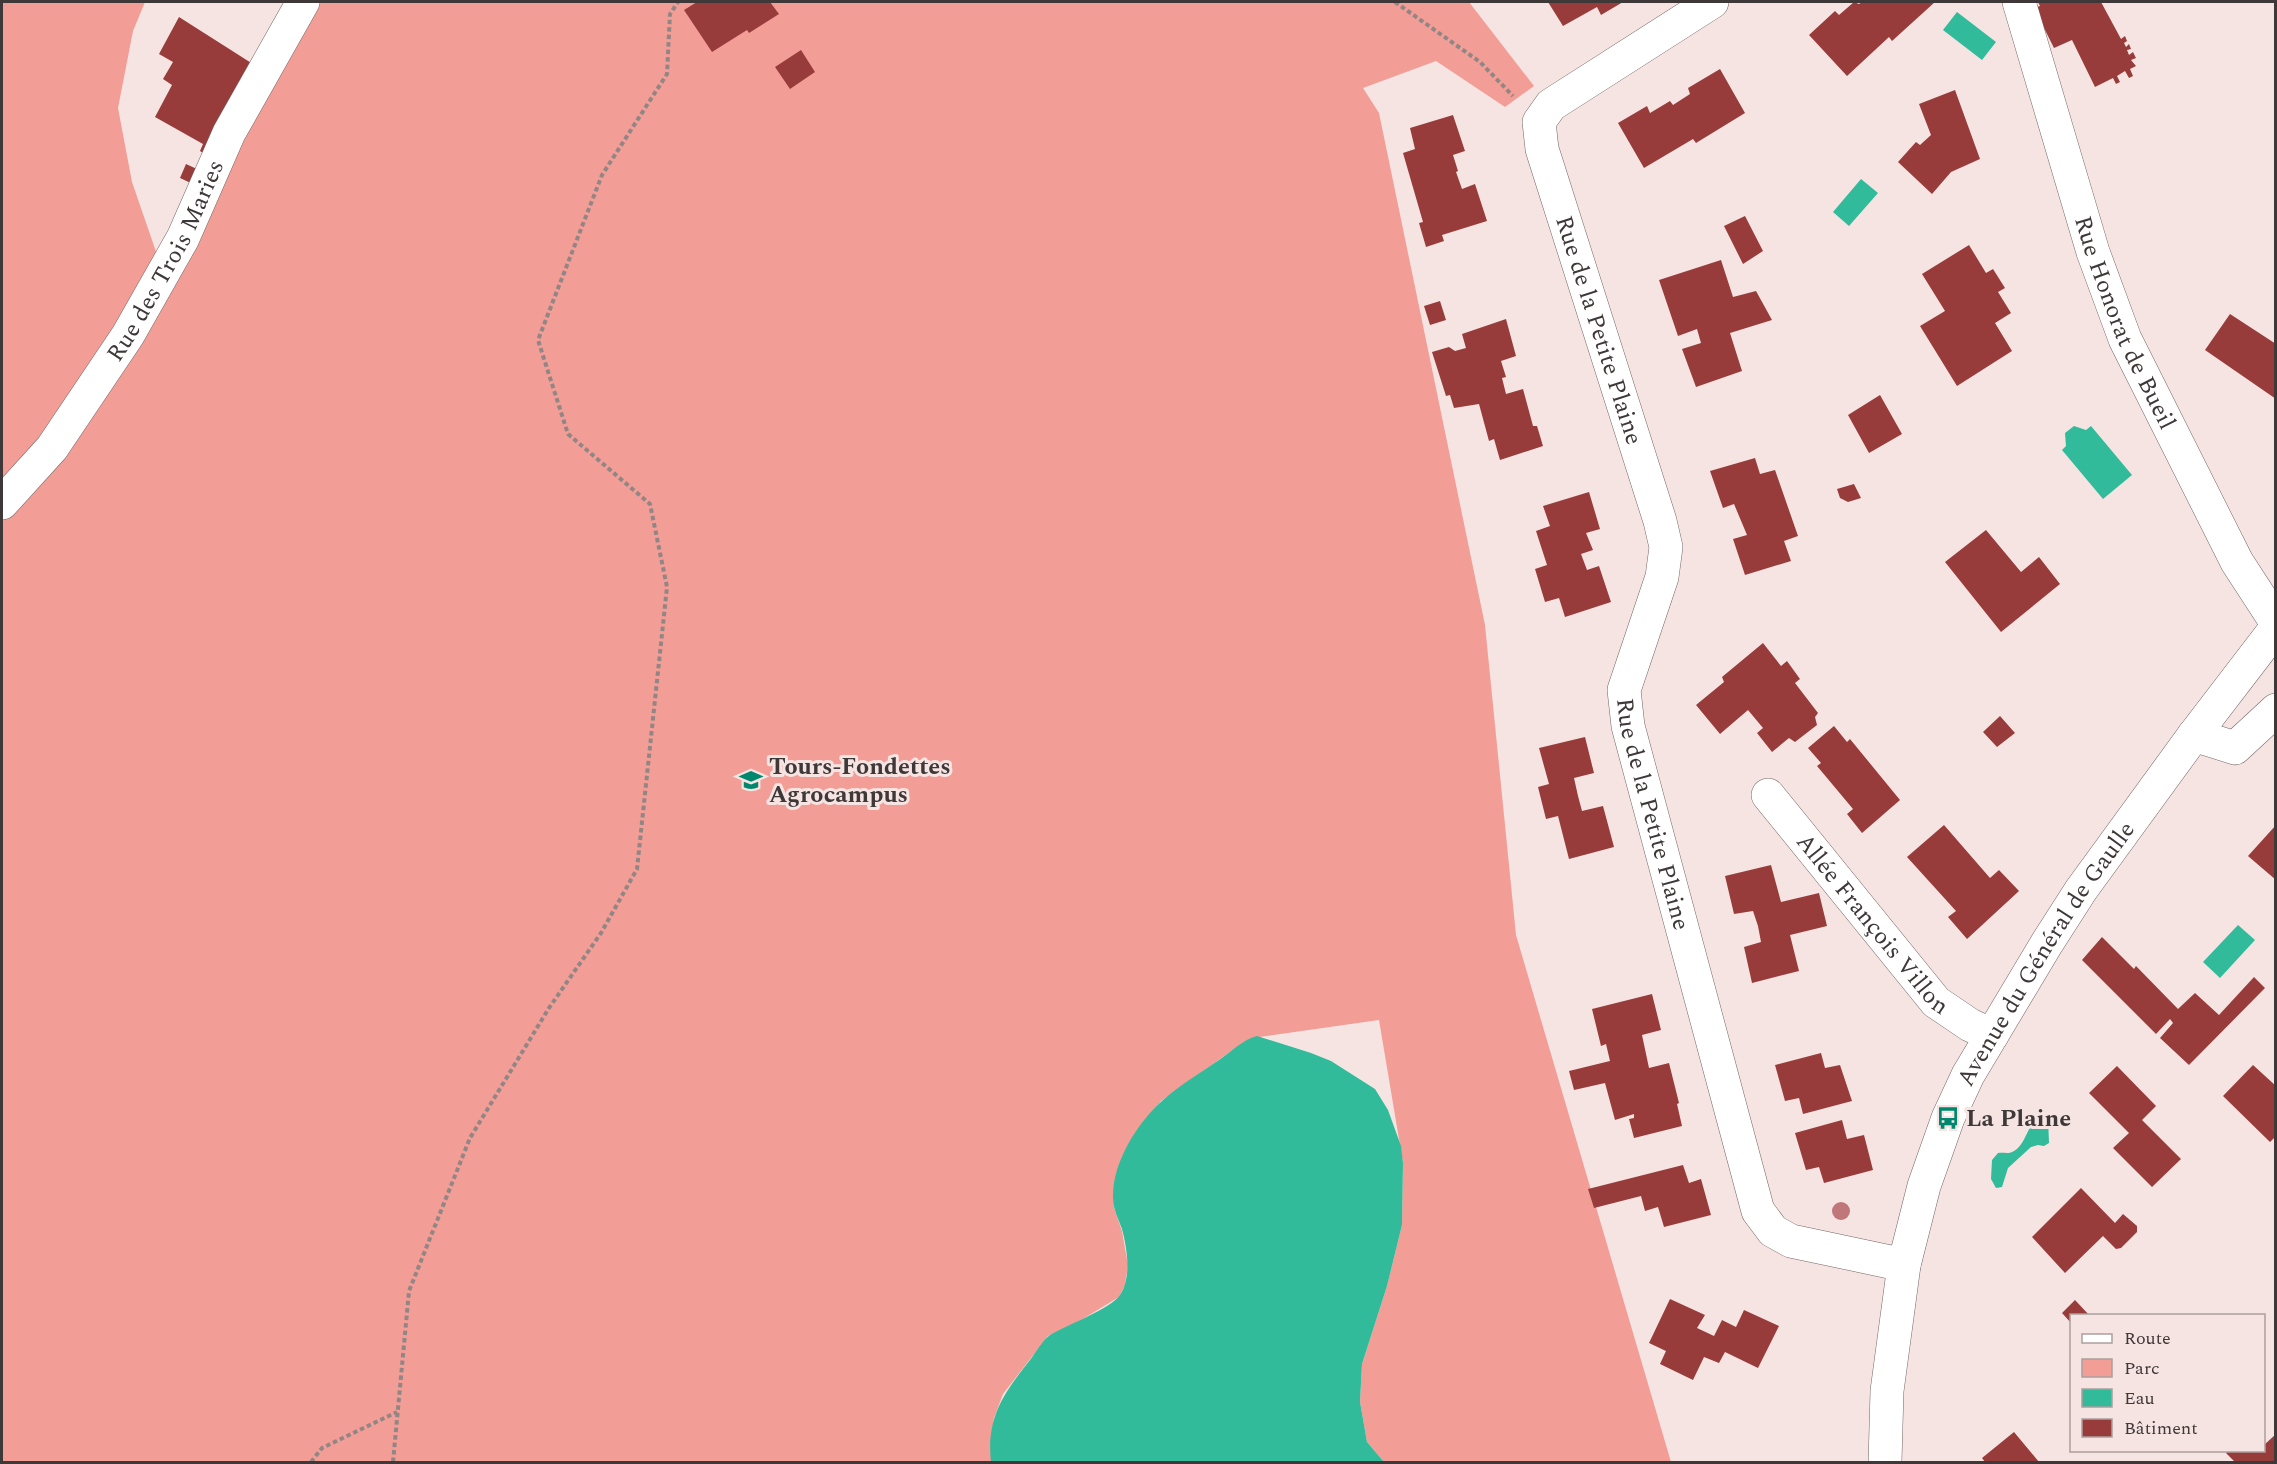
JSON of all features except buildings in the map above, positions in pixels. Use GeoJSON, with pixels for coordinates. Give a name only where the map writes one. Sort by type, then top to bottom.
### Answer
{"type":"FeatureCollection","features":[{"type":"Feature","properties":{"kind":"street","name":"Rue des Trois Maries"},"geometry":{"type":"LineString","coordinates":[[2,503],[52,448],[128,335],[183,238],[229,133],[303,2]]}},
{"type":"Feature","properties":{"kind":"street"},"geometry":{"type":"LineString","coordinates":[[1539,122],[1551,105],[1712,2]]}},
{"type":"Feature","properties":{"kind":"street","name":"Rue Honorat de Bueil"},"geometry":{"type":"LineString","coordinates":[[2019,2],[2093,252],[2125,339],[2237,562],[2276,622]]}},
{"type":"Feature","properties":{"kind":"street","name":"Rue de la Petite Plaine"},"geometry":{"type":"LineString","coordinates":[[1539,122],[1542,149],[1660,521],[1666,547],[1662,577],[1624,690],[1628,726],[1758,1211],[1773,1231],[1791,1241],[1904,1265]]}},
{"type":"Feature","properties":{"kind":"street","name":"Avenue du Général de Gaulle"},"geometry":{"type":"LineString","coordinates":[[1885,1462],[1887,1391],[1904,1265],[1924,1186],[1948,1118],[1968,1075],[2076,899],[2194,735],[2276,628]]}},
{"type":"Feature","properties":{"kind":"street"},"geometry":{"type":"LineString","coordinates":[[2194,735],[2235,748],[2276,710]]}},
{"type":"Feature","properties":{"kind":"street","name":"Allée François Villon"},"geometry":{"type":"LineString","coordinates":[[1768,795],[1936,1002],[1970,1025],[1992,1035]]}},
{"type":"Feature","properties":{"kind":"path"},"geometry":{"type":"LineString","coordinates":[[393,1462],[409,1291],[470,1138],[549,1008],[601,933],[637,869],[667,587],[650,504],[568,435],[538,340],[602,175],[667,74],[670,14],[678,2]]}},
{"type":"Feature","properties":{"kind":"path"},"geometry":{"type":"LineString","coordinates":[[1395,2],[1480,63],[1539,122]]}},
{"type":"Feature","properties":{"kind":"path"},"geometry":{"type":"LineString","coordinates":[[310,1462],[322,1448],[397,1412]]}},
{"type":"Feature","properties":{"kind":"green space","name":"Tours-Fondettes Agrocampus"},"geometry":{"type":"Polygon","coordinates":[[[2,2],[145,2],[133,31],[118,108],[132,182],[163,272],[303,2],[1469,2],[1534,86],[1505,107],[1436,61],[1363,88],[1379,113],[1485,625],[1516,935],[1671,1462],[1384,1462],[1367,1442],[1360,1402],[1362,1364],[1387,1286],[1402,1225],[1403,1163],[1379,1020],[1253,1038],[1241,1044],[1161,1101],[1128,1146],[1114,1185],[1114,1208],[1122,1231],[1128,1265],[1125,1285],[1119,1297],[1081,1320],[1048,1336],[1003,1394],[994,1418],[991,1462],[2,1462],[2,2]]]}},
{"type":"Feature","properties":{"kind":"water"},"geometry":{"type":"Polygon","coordinates":[[[1957,12],[1996,42],[1982,60],[1943,30],[1957,12]]]}},
{"type":"Feature","properties":{"kind":"water"},"geometry":{"type":"Polygon","coordinates":[[[1861,179],[1878,193],[1849,226],[1833,212],[1861,179]]]}},
{"type":"Feature","properties":{"kind":"water"},"geometry":{"type":"Polygon","coordinates":[[[2074,426],[2086,430],[2091,426],[2132,475],[2103,499],[2062,450],[2066,446],[2065,433],[2074,426]]]}},
{"type":"Feature","properties":{"kind":"water"},"geometry":{"type":"Polygon","coordinates":[[[2238,925],[2255,940],[2220,978],[2203,962],[2238,925]]]}},
{"type":"Feature","properties":{"kind":"water"},"geometry":{"type":"Polygon","coordinates":[[[1257,1036],[1331,1061],[1375,1089],[1388,1110],[1401,1146],[1402,1225],[1387,1286],[1362,1364],[1360,1402],[1367,1442],[1384,1462],[991,1462],[991,1432],[999,1406],[1042,1343],[1050,1335],[1108,1305],[1120,1295],[1124,1288],[1127,1253],[1113,1198],[1117,1171],[1135,1132],[1153,1109],[1183,1084],[1242,1043],[1257,1036]]]}},
{"type":"Feature","properties":{"kind":"water"},"geometry":{"type":"Polygon","coordinates":[[[2042,1115],[2048,1118],[2049,1143],[2044,1146],[2031,1147],[2008,1168],[2002,1187],[1996,1188],[1991,1179],[1992,1160],[1998,1153],[2010,1153],[2017,1149],[2033,1122],[2042,1115]]]}},
{"type":"Feature","properties":{"kind":"place","name":"Tours-Fondettes Agrocampus"},"geometry":{"type":"Point","coordinates":[751,780]}},
{"type":"Feature","properties":{"kind":"place","name":"La Plaine"},"geometry":{"type":"Point","coordinates":[1948,1118]}}]}
